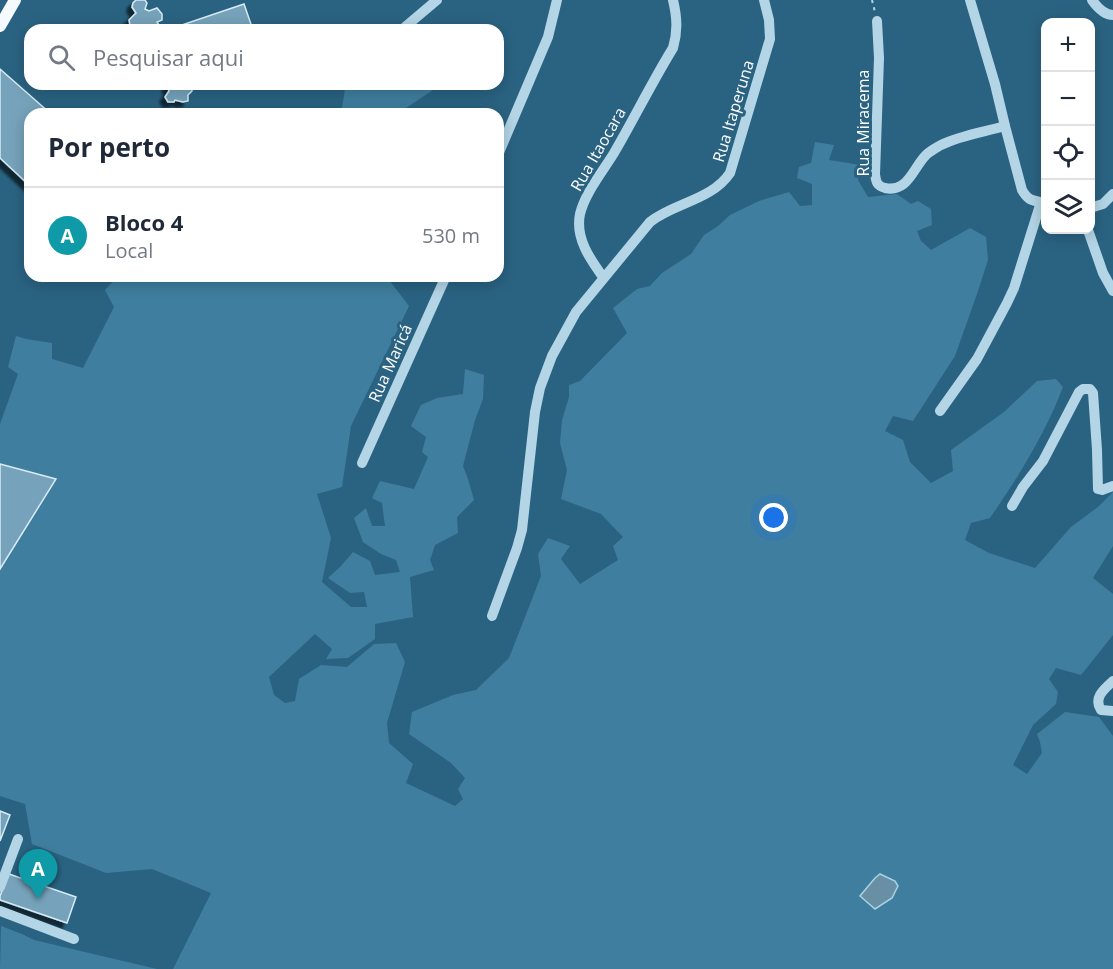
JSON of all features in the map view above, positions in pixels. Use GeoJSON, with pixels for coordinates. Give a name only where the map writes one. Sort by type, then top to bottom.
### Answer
{"type":"FeatureCollection","features":[{"type":"Feature","properties":{"kind":"main road"},"geometry":{"type":"LineString","coordinates":[[0,26],[15,0]]}},
{"type":"Feature","properties":{"kind":"street"},"geometry":{"type":"LineString","coordinates":[[409,24],[437,0]]}},
{"type":"Feature","properties":{"kind":"street"},"geometry":{"type":"LineString","coordinates":[[504,141],[548,37],[557,0]]}},
{"type":"Feature","properties":{"kind":"street","name":"Rua Itaocara"},"geometry":{"type":"LineString","coordinates":[[603,277],[584,247],[580,215],[586,200],[673,48],[677,30],[673,0]]}},
{"type":"Feature","properties":{"kind":"street","name":"Rua Itaperuna"},"geometry":{"type":"LineString","coordinates":[[603,277],[650,222],[663,213],[711,191],[720,185],[730,173],[770,39],[769,20],[764,0]]}},
{"type":"Feature","properties":{"kind":"street"},"geometry":{"type":"LineString","coordinates":[[970,0],[995,84],[1022,190],[1032,201],[1041,203]]}},
{"type":"Feature","properties":{"kind":"street"},"geometry":{"type":"LineString","coordinates":[[1092,0],[1099,9],[1113,15]]}},
{"type":"Feature","properties":{"kind":"street","name":"Rua Miracema"},"geometry":{"type":"LineString","coordinates":[[877,21],[879,58],[874,174],[880,186],[887,189],[905,184],[923,157],[952,140],[1005,126]]}},
{"type":"Feature","properties":{"kind":"street"},"geometry":{"type":"LineString","coordinates":[[1095,207],[1104,204],[1113,194]]}},
{"type":"Feature","properties":{"kind":"street"},"geometry":{"type":"LineString","coordinates":[[940,411],[977,359],[1007,303],[1041,209]]}},
{"type":"Feature","properties":{"kind":"street"},"geometry":{"type":"LineString","coordinates":[[1089,234],[1103,273],[1113,291]]}},
{"type":"Feature","properties":{"kind":"street"},"geometry":{"type":"LineString","coordinates":[[492,616],[522,530],[532,434],[540,388],[552,356],[576,312],[603,277]]}},
{"type":"Feature","properties":{"kind":"street","name":"Rua Maricá"},"geometry":{"type":"LineString","coordinates":[[362,463],[443,282]]}},
{"type":"Feature","properties":{"kind":"street"},"geometry":{"type":"LineString","coordinates":[[1012,506],[1043,461],[1080,392],[1086,388],[1093,393],[1098,489],[1113,486]]}},
{"type":"Feature","properties":{"kind":"street"},"geometry":{"type":"LineString","coordinates":[[1108,711],[1099,708],[1098,701],[1109,685],[1113,674]]}},
{"type":"Feature","properties":{"kind":"street"},"geometry":{"type":"LineString","coordinates":[[0,887],[18,839]]}},
{"type":"Feature","properties":{"kind":"street"},"geometry":{"type":"LineString","coordinates":[[0,911],[74,939]]}},
{"type":"Feature","properties":{"kind":"shaded area"},"geometry":{"type":"Polygon","coordinates":[[[345,90],[433,90],[406,108],[342,108],[345,90]]]}},
{"type":"Feature","properties":{"kind":"shaded area"},"geometry":{"type":"Polygon","coordinates":[[[815,142],[834,145],[829,160],[861,165],[858,180],[868,197],[897,194],[911,204],[918,201],[931,209],[932,225],[917,231],[921,241],[931,250],[970,228],[986,237],[988,260],[955,356],[913,421],[893,416],[885,431],[903,440],[910,462],[931,483],[953,471],[951,450],[1004,412],[1037,381],[1056,379],[1063,387],[1040,438],[1011,486],[990,518],[971,523],[965,540],[989,553],[1035,568],[1071,527],[1098,507],[1113,492],[1113,546],[1093,578],[1113,594],[1113,635],[1081,675],[1056,668],[1049,679],[1058,692],[1056,704],[1033,725],[1013,765],[1027,774],[1042,753],[1037,734],[1065,712],[1099,717],[1113,736],[1113,969],[173,969],[211,893],[152,869],[106,873],[32,844],[25,804],[0,796],[0,569],[56,480],[0,464],[0,424],[18,374],[8,367],[16,336],[52,343],[52,359],[83,368],[114,307],[105,290],[112,282],[391,282],[409,306],[351,426],[342,487],[317,494],[331,538],[322,582],[351,607],[367,607],[364,592],[350,593],[328,578],[353,552],[370,561],[375,575],[400,572],[396,560],[381,554],[363,542],[354,518],[366,508],[372,526],[385,526],[382,503],[372,498],[380,481],[414,489],[428,457],[422,452],[426,437],[411,426],[421,405],[437,398],[463,394],[465,369],[484,375],[483,399],[463,466],[474,500],[457,517],[458,533],[435,545],[430,560],[434,570],[410,577],[413,617],[375,624],[375,639],[348,658],[326,659],[332,649],[315,634],[269,677],[274,695],[285,703],[295,701],[299,679],[321,665],[347,667],[374,644],[396,643],[405,662],[387,723],[389,743],[413,764],[406,783],[455,806],[463,799],[458,789],[465,778],[451,763],[409,734],[412,712],[453,695],[476,690],[509,658],[541,576],[538,554],[548,538],[570,546],[561,559],[580,584],[618,560],[613,546],[623,537],[601,514],[561,499],[567,470],[560,443],[562,420],[569,397],[569,385],[580,381],[627,333],[613,308],[637,289],[650,286],[662,273],[691,254],[704,235],[730,215],[759,201],[789,192],[800,206],[812,205],[812,184],[797,178],[799,167],[811,163],[815,142]]]}},
{"type":"Feature","properties":{"kind":"shaded area"},"geometry":{"type":"Polygon","coordinates":[[[880,874],[895,881],[898,886],[892,898],[875,909],[860,896],[880,874]]]}},
{"type":"Feature","properties":{"kind":"shaded area"},"geometry":{"type":"Polygon","coordinates":[[[1,926],[34,940],[157,969],[0,969],[1,926]]]}},
{"type":"Feature","properties":{"kind":"building"},"geometry":{"type":"Polygon","coordinates":[[[136,0],[145,0],[147,3],[145,9],[149,11],[157,8],[162,14],[162,20],[157,22],[158,24],[130,24],[129,20],[136,13],[132,7],[136,0]]]}},
{"type":"Feature","properties":{"kind":"building"},"geometry":{"type":"Polygon","coordinates":[[[244,4],[251,24],[185,24],[244,4]]]}},
{"type":"Feature","properties":{"kind":"building"},"geometry":{"type":"Polygon","coordinates":[[[0,69],[44,108],[24,108],[24,180],[0,158],[0,69]]]}},
{"type":"Feature","properties":{"kind":"building"},"geometry":{"type":"Polygon","coordinates":[[[169,91],[192,91],[188,95],[188,101],[168,102],[165,97],[169,91]]]}},
{"type":"Feature","properties":{"kind":"building"},"geometry":{"type":"Polygon","coordinates":[[[0,464],[56,479],[0,569],[0,464]]]}},
{"type":"Feature","properties":{"kind":"building"},"geometry":{"type":"Polygon","coordinates":[[[0,811],[10,815],[0,841],[0,811]]]}},
{"type":"Feature","properties":{"kind":"building"},"geometry":{"type":"Polygon","coordinates":[[[9,874],[76,897],[67,923],[0,900],[9,874]]]}},
{"type":"Feature","properties":{"kind":"place","name":"Bloco 4"},"geometry":{"type":"Point","coordinates":[38,899]}}]}
